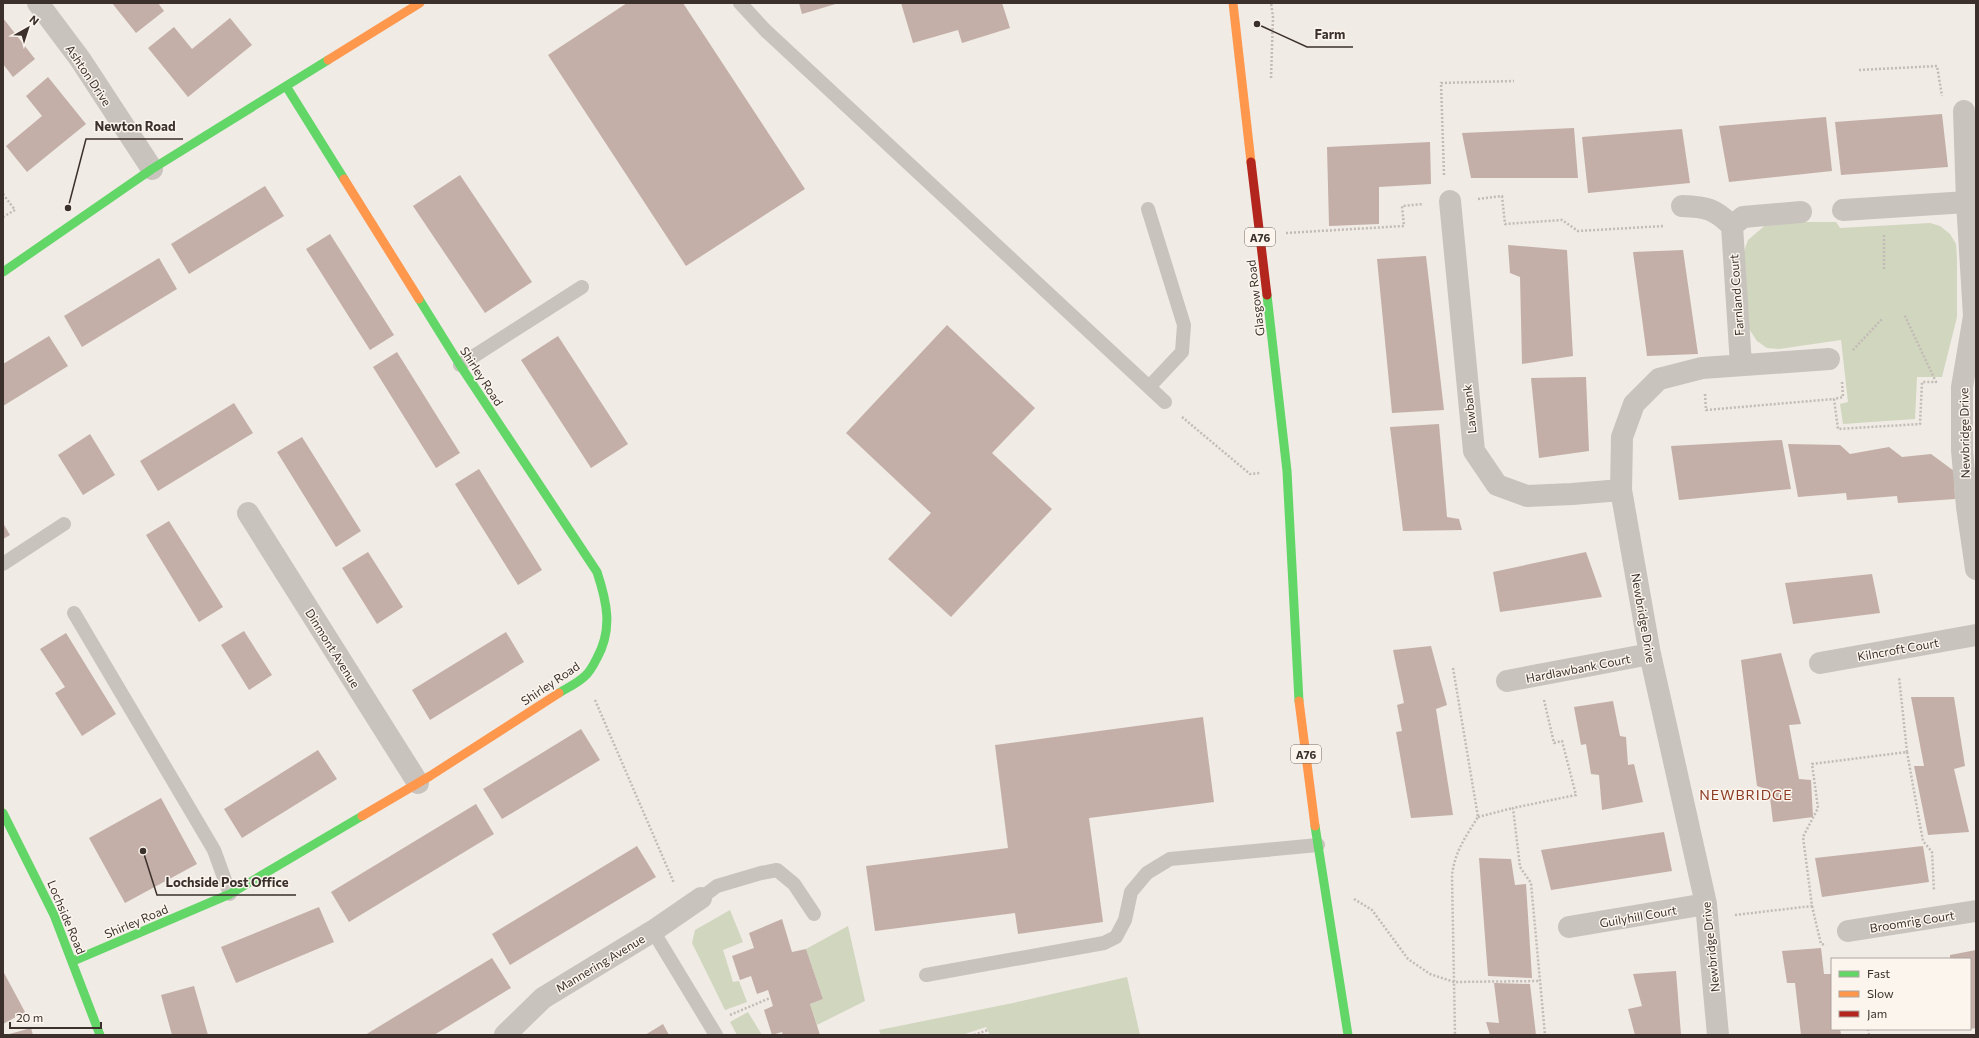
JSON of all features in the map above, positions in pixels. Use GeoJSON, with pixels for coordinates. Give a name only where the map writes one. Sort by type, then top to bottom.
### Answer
{"type":"FeatureCollection","features":[{"type":"Feature","properties":{"kind":"main road"},"geometry":{"type":"LineString","coordinates":[[3,272],[152,169],[420,3]]}},
{"type":"Feature","properties":{"kind":"main road","name":"Glasgow Road"},"geometry":{"type":"LineString","coordinates":[[1233,3],[1287,471]]}},
{"type":"Feature","properties":{"kind":"main road","name":"Shirley Road"},"geometry":{"type":"LineString","coordinates":[[73,961],[230,894],[418,783],[585,676],[598,660],[605,640],[608,623],[607,606],[597,572],[460,365],[286,86]]}},
{"type":"Feature","properties":{"kind":"main road","name":"A76"},"geometry":{"type":"LineString","coordinates":[[1287,471],[1298,693],[1318,845],[1348,1035]]}},
{"type":"Feature","properties":{"kind":"main road","name":"Lochside Road"},"geometry":{"type":"LineString","coordinates":[[3,813],[32,870],[73,961],[100,1035]]}},
{"type":"Feature","properties":{"kind":"street","name":"Ashton Drive"},"geometry":{"type":"LineString","coordinates":[[38,3],[80,59],[152,169]]}},
{"type":"Feature","properties":{"kind":"street","name":"Newbridge Drive"},"geometry":{"type":"LineString","coordinates":[[1964,111],[1967,202],[1974,316],[1962,387],[1962,450],[1967,507],[1976,569]]}},
{"type":"Feature","properties":{"kind":"street","name":"Lawbank"},"geometry":{"type":"LineString","coordinates":[[1450,201],[1474,450],[1498,486],[1527,496],[1621,490]]}},
{"type":"Feature","properties":{"kind":"street"},"geometry":{"type":"LineString","coordinates":[[1843,210],[1967,202]]}},
{"type":"Feature","properties":{"kind":"street"},"geometry":{"type":"LineString","coordinates":[[1682,206],[1702,207],[1720,214],[1732,226],[1743,217],[1801,212]]}},
{"type":"Feature","properties":{"kind":"street","name":"Farnland Court"},"geometry":{"type":"LineString","coordinates":[[1732,226],[1741,365]]}},
{"type":"Feature","properties":{"kind":"street","name":"Newbridge Drive"},"geometry":{"type":"LineString","coordinates":[[1718,1035],[1707,911],[1650,654],[1621,490],[1622,437],[1634,404],[1659,379],[1702,368],[1835,356]]}},
{"type":"Feature","properties":{"kind":"street","name":"Dinmont Avenue"},"geometry":{"type":"LineString","coordinates":[[248,513],[418,783]]}},
{"type":"Feature","properties":{"kind":"street","name":"Kilncroft Court"},"geometry":{"type":"LineString","coordinates":[[1820,663],[1976,635]]}},
{"type":"Feature","properties":{"kind":"street","name":"Hardlawbank Court"},"geometry":{"type":"LineString","coordinates":[[1507,681],[1650,654]]}},
{"type":"Feature","properties":{"kind":"street","name":"Mannering Avenue"},"geometry":{"type":"LineString","coordinates":[[505,1035],[542,998],[653,931],[693,902]]}},
{"type":"Feature","properties":{"kind":"street","name":"Guilyhill Court"},"geometry":{"type":"LineString","coordinates":[[1569,927],[1707,911]]}},
{"type":"Feature","properties":{"kind":"street","name":"Broomrig Court"},"geometry":{"type":"LineString","coordinates":[[1848,931],[1976,911]]}},
{"type":"Feature","properties":{"kind":"lane"},"geometry":{"type":"LineString","coordinates":[[740,3],[772,36],[1165,402]]}},
{"type":"Feature","properties":{"kind":"lane"},"geometry":{"type":"LineString","coordinates":[[1148,209],[1184,325],[1182,352],[1149,387]]}},
{"type":"Feature","properties":{"kind":"lane"},"geometry":{"type":"LineString","coordinates":[[460,365],[582,287]]}},
{"type":"Feature","properties":{"kind":"lane"},"geometry":{"type":"LineString","coordinates":[[3,564],[64,524]]}},
{"type":"Feature","properties":{"kind":"lane"},"geometry":{"type":"LineString","coordinates":[[74,613],[214,850],[230,894]]}},
{"type":"Feature","properties":{"kind":"lane"},"geometry":{"type":"LineString","coordinates":[[926,975],[1104,943],[1116,937],[1125,920],[1132,892],[1147,873],[1170,859],[1318,845]]}},
{"type":"Feature","properties":{"kind":"lane"},"geometry":{"type":"LineString","coordinates":[[693,902],[717,886],[761,872],[777,870],[794,884],[814,914]]}},
{"type":"Feature","properties":{"kind":"lane"},"geometry":{"type":"LineString","coordinates":[[653,931],[712,1030]]}},
{"type":"Feature","properties":{"kind":"path"},"geometry":{"type":"LineString","coordinates":[[1859,70],[1938,66],[1940,96],[1964,96],[1964,111]]}},
{"type":"Feature","properties":{"kind":"path"},"geometry":{"type":"LineString","coordinates":[[1444,178],[1441,83],[1514,81]]}},
{"type":"Feature","properties":{"kind":"path"},"geometry":{"type":"LineString","coordinates":[[3,194],[15,210],[3,217]]}},
{"type":"Feature","properties":{"kind":"path"},"geometry":{"type":"LineString","coordinates":[[1884,208],[1884,270]]}},
{"type":"Feature","properties":{"kind":"path"},"geometry":{"type":"LineString","coordinates":[[1834,399],[1838,429],[1920,424],[1922,382],[1936,382],[1904,314]]}},
{"type":"Feature","properties":{"kind":"path"},"geometry":{"type":"LineString","coordinates":[[1702,368],[1706,410],[1843,397],[1835,356],[1852,352],[1882,319]]}},
{"type":"Feature","properties":{"kind":"path"},"geometry":{"type":"LineString","coordinates":[[1165,402],[1250,474],[1287,471]]}},
{"type":"Feature","properties":{"kind":"path"},"geometry":{"type":"LineString","coordinates":[[1896,649],[1907,752],[1923,841],[1932,852],[1935,917]]}},
{"type":"Feature","properties":{"kind":"path"},"geometry":{"type":"LineString","coordinates":[[1453,668],[1478,817],[1462,842],[1453,861],[1455,1035]]}},
{"type":"Feature","properties":{"kind":"path"},"geometry":{"type":"LineString","coordinates":[[1478,817],[1576,795],[1562,741],[1554,743],[1538,675]]}},
{"type":"Feature","properties":{"kind":"path"},"geometry":{"type":"LineString","coordinates":[[585,676],[693,902]]}},
{"type":"Feature","properties":{"kind":"path"},"geometry":{"type":"LineString","coordinates":[[1707,911],[1812,906],[1803,837],[1818,808],[1812,764],[1907,752]]}},
{"type":"Feature","properties":{"kind":"path"},"geometry":{"type":"LineString","coordinates":[[1513,808],[1520,867],[1531,883],[1545,1035]]}},
{"type":"Feature","properties":{"kind":"path"},"geometry":{"type":"LineString","coordinates":[[1350,899],[1357,900],[1372,910],[1408,959],[1430,974],[1454,982],[1539,981]]}},
{"type":"Feature","properties":{"kind":"path"},"geometry":{"type":"LineString","coordinates":[[712,1030],[770,998]]}},
{"type":"Feature","properties":{"kind":"path"},"geometry":{"type":"LineString","coordinates":[[974,1035],[988,1030]]}},
{"type":"Feature","properties":{"kind":"green space"},"geometry":{"type":"Polygon","coordinates":[[[1769,222],[1836,222],[1840,228],[1930,223],[1940,226],[1950,234],[1956,244],[1957,317],[1942,377],[1917,377],[1915,419],[1843,424],[1840,404],[1848,402],[1841,340],[1779,349],[1767,348],[1757,341],[1749,329],[1743,254],[1748,240],[1769,222]]]}},
{"type":"Feature","properties":{"kind":"green space"},"geometry":{"type":"Polygon","coordinates":[[[730,910],[743,942],[723,950],[733,982],[739,981],[747,1002],[725,1010],[692,943],[695,930],[730,910]]]}},
{"type":"Feature","properties":{"kind":"green space"},"geometry":{"type":"Polygon","coordinates":[[[848,926],[865,1001],[817,1025],[810,1004],[823,999],[806,949],[848,926]]]}},
{"type":"Feature","properties":{"kind":"green space"},"geometry":{"type":"Polygon","coordinates":[[[1127,977],[1140,1035],[990,1035],[986,1027],[962,1035],[881,1035],[879,1030],[1013,1003],[1127,977]]]}},
{"type":"Feature","properties":{"kind":"green space"},"geometry":{"type":"Polygon","coordinates":[[[748,1012],[762,1035],[737,1035],[730,1022],[748,1012]]]}},
{"type":"Feature","properties":{"kind":"building"},"geometry":{"type":"Polygon","coordinates":[[[112,3],[158,3],[164,11],[136,33],[112,3]]]}},
{"type":"Feature","properties":{"kind":"building"},"geometry":{"type":"Polygon","coordinates":[[[627,3],[683,3],[805,189],[686,266],[548,55],[627,3]]]}},
{"type":"Feature","properties":{"kind":"building"},"geometry":{"type":"Polygon","coordinates":[[[799,3],[839,3],[802,14],[799,3]]]}},
{"type":"Feature","properties":{"kind":"building"},"geometry":{"type":"Polygon","coordinates":[[[901,3],[1002,3],[1010,28],[962,43],[958,30],[913,43],[901,3]]]}},
{"type":"Feature","properties":{"kind":"building"},"geometry":{"type":"Polygon","coordinates":[[[3,18],[35,59],[13,77],[3,64],[3,18]]]}},
{"type":"Feature","properties":{"kind":"building"},"geometry":{"type":"Polygon","coordinates":[[[230,18],[252,45],[188,97],[148,48],[174,27],[192,49],[230,18]]]}},
{"type":"Feature","properties":{"kind":"building"},"geometry":{"type":"Polygon","coordinates":[[[48,77],[86,124],[27,172],[6,146],[42,116],[26,96],[48,77]]]}},
{"type":"Feature","properties":{"kind":"building"},"geometry":{"type":"Polygon","coordinates":[[[1942,114],[1948,167],[1841,175],[1835,122],[1942,114]]]}},
{"type":"Feature","properties":{"kind":"building"},"geometry":{"type":"Polygon","coordinates":[[[1826,117],[1832,171],[1729,182],[1719,126],[1826,117]]]}},
{"type":"Feature","properties":{"kind":"building"},"geometry":{"type":"Polygon","coordinates":[[[1574,128],[1578,178],[1471,178],[1462,133],[1574,128]]]}},
{"type":"Feature","properties":{"kind":"building"},"geometry":{"type":"Polygon","coordinates":[[[1682,129],[1690,183],[1588,193],[1582,137],[1682,129]]]}},
{"type":"Feature","properties":{"kind":"building"},"geometry":{"type":"Polygon","coordinates":[[[1430,142],[1431,184],[1379,187],[1379,224],[1329,226],[1327,147],[1430,142]]]}},
{"type":"Feature","properties":{"kind":"building"},"geometry":{"type":"Polygon","coordinates":[[[460,175],[532,282],[485,313],[413,206],[460,175]]]}},
{"type":"Feature","properties":{"kind":"building"},"geometry":{"type":"Polygon","coordinates":[[[265,186],[284,216],[189,274],[171,244],[265,186]]]}},
{"type":"Feature","properties":{"kind":"building"},"geometry":{"type":"Polygon","coordinates":[[[330,234],[394,335],[370,350],[306,249],[330,234]]]}},
{"type":"Feature","properties":{"kind":"building"},"geometry":{"type":"Polygon","coordinates":[[[1508,245],[1567,250],[1573,356],[1522,364],[1520,277],[1510,273],[1508,245]]]}},
{"type":"Feature","properties":{"kind":"building"},"geometry":{"type":"Polygon","coordinates":[[[1683,250],[1698,354],[1647,356],[1633,252],[1683,250]]]}},
{"type":"Feature","properties":{"kind":"building"},"geometry":{"type":"Polygon","coordinates":[[[1426,256],[1444,410],[1392,413],[1377,259],[1426,256]]]}},
{"type":"Feature","properties":{"kind":"building"},"geometry":{"type":"Polygon","coordinates":[[[159,258],[177,289],[82,347],[64,316],[159,258]]]}},
{"type":"Feature","properties":{"kind":"building"},"geometry":{"type":"Polygon","coordinates":[[[947,325],[1035,408],[992,453],[1052,509],[951,617],[888,559],[931,513],[846,433],[947,325]]]}},
{"type":"Feature","properties":{"kind":"building"},"geometry":{"type":"Polygon","coordinates":[[[49,336],[68,366],[3,406],[3,364],[49,336]]]}},
{"type":"Feature","properties":{"kind":"building"},"geometry":{"type":"Polygon","coordinates":[[[558,336],[628,444],[591,468],[521,360],[558,336]]]}},
{"type":"Feature","properties":{"kind":"building"},"geometry":{"type":"Polygon","coordinates":[[[397,352],[460,453],[436,468],[373,367],[397,352]]]}},
{"type":"Feature","properties":{"kind":"building"},"geometry":{"type":"Polygon","coordinates":[[[1586,377],[1589,451],[1539,458],[1531,378],[1586,377]]]}},
{"type":"Feature","properties":{"kind":"building"},"geometry":{"type":"Polygon","coordinates":[[[234,403],[253,433],[158,491],[140,461],[234,403]]]}},
{"type":"Feature","properties":{"kind":"building"},"geometry":{"type":"Polygon","coordinates":[[[1439,424],[1447,517],[1459,519],[1462,530],[1403,531],[1390,427],[1439,424]]]}},
{"type":"Feature","properties":{"kind":"building"},"geometry":{"type":"Polygon","coordinates":[[[90,434],[115,475],[83,495],[58,455],[90,434]]]}},
{"type":"Feature","properties":{"kind":"building"},"geometry":{"type":"Polygon","coordinates":[[[302,437],[361,531],[336,547],[277,452],[302,437]]]}},
{"type":"Feature","properties":{"kind":"building"},"geometry":{"type":"Polygon","coordinates":[[[1782,440],[1791,489],[1679,500],[1671,446],[1782,440]]]}},
{"type":"Feature","properties":{"kind":"building"},"geometry":{"type":"Polygon","coordinates":[[[1788,444],[1840,445],[1850,454],[1889,447],[1902,457],[1931,454],[1954,471],[1955,499],[1898,503],[1897,496],[1847,500],[1846,493],[1798,497],[1788,444]]]}},
{"type":"Feature","properties":{"kind":"building"},"geometry":{"type":"Polygon","coordinates":[[[479,469],[542,570],[518,585],[455,484],[479,469]]]}},
{"type":"Feature","properties":{"kind":"building"},"geometry":{"type":"Polygon","coordinates":[[[169,521],[223,607],[199,622],[146,535],[169,521]]]}},
{"type":"Feature","properties":{"kind":"building"},"geometry":{"type":"Polygon","coordinates":[[[3,523],[10,535],[3,539],[3,523]]]}},
{"type":"Feature","properties":{"kind":"building"},"geometry":{"type":"Polygon","coordinates":[[[368,552],[403,607],[377,624],[342,568],[368,552]]]}},
{"type":"Feature","properties":{"kind":"building"},"geometry":{"type":"Polygon","coordinates":[[[1586,552],[1602,597],[1500,612],[1493,572],[1586,552]]]}},
{"type":"Feature","properties":{"kind":"building"},"geometry":{"type":"Polygon","coordinates":[[[1872,574],[1880,613],[1793,624],[1785,583],[1872,574]]]}},
{"type":"Feature","properties":{"kind":"building"},"geometry":{"type":"Polygon","coordinates":[[[244,631],[272,675],[249,690],[221,645],[244,631]]]}},
{"type":"Feature","properties":{"kind":"building"},"geometry":{"type":"Polygon","coordinates":[[[506,632],[524,662],[430,720],[412,690],[506,632]]]}},
{"type":"Feature","properties":{"kind":"building"},"geometry":{"type":"Polygon","coordinates":[[[66,633],[116,714],[82,736],[55,693],[65,687],[40,649],[66,633]]]}},
{"type":"Feature","properties":{"kind":"building"},"geometry":{"type":"Polygon","coordinates":[[[1431,646],[1447,705],[1436,709],[1453,815],[1411,818],[1396,732],[1402,731],[1397,705],[1404,703],[1393,650],[1431,646]]]}},
{"type":"Feature","properties":{"kind":"building"},"geometry":{"type":"Polygon","coordinates":[[[1781,653],[1801,724],[1789,725],[1799,779],[1811,780],[1813,817],[1773,822],[1769,790],[1757,786],[1741,660],[1781,653]]]}},
{"type":"Feature","properties":{"kind":"building"},"geometry":{"type":"Polygon","coordinates":[[[1911,697],[1954,697],[1965,766],[1954,769],[1969,832],[1928,835],[1914,766],[1924,766],[1911,697]]]}},
{"type":"Feature","properties":{"kind":"building"},"geometry":{"type":"Polygon","coordinates":[[[1613,701],[1620,736],[1626,737],[1628,765],[1634,764],[1643,802],[1602,810],[1599,775],[1591,774],[1586,744],[1581,745],[1574,707],[1613,701]]]}},
{"type":"Feature","properties":{"kind":"building"},"geometry":{"type":"Polygon","coordinates":[[[1203,717],[1214,802],[1089,818],[1103,922],[1018,934],[1015,913],[875,931],[866,866],[1008,848],[995,745],[1203,717]]]}},
{"type":"Feature","properties":{"kind":"building"},"geometry":{"type":"Polygon","coordinates":[[[581,729],[600,760],[502,819],[483,789],[581,729]]]}},
{"type":"Feature","properties":{"kind":"building"},"geometry":{"type":"Polygon","coordinates":[[[318,750],[337,779],[242,838],[224,809],[318,750]]]}},
{"type":"Feature","properties":{"kind":"building"},"geometry":{"type":"Polygon","coordinates":[[[161,798],[197,864],[125,903],[89,838],[161,798]]]}},
{"type":"Feature","properties":{"kind":"building"},"geometry":{"type":"Polygon","coordinates":[[[476,804],[494,834],[349,922],[331,892],[476,804]]]}},
{"type":"Feature","properties":{"kind":"building"},"geometry":{"type":"Polygon","coordinates":[[[1664,832],[1672,871],[1551,890],[1541,850],[1664,832]]]}},
{"type":"Feature","properties":{"kind":"building"},"geometry":{"type":"Polygon","coordinates":[[[637,846],[656,877],[510,965],[492,934],[637,846]]]}},
{"type":"Feature","properties":{"kind":"building"},"geometry":{"type":"Polygon","coordinates":[[[1923,846],[1929,882],[1822,897],[1815,858],[1923,846]]]}},
{"type":"Feature","properties":{"kind":"building"},"geometry":{"type":"Polygon","coordinates":[[[1479,858],[1511,859],[1515,885],[1526,884],[1532,978],[1488,976],[1479,858]]]}},
{"type":"Feature","properties":{"kind":"building"},"geometry":{"type":"Polygon","coordinates":[[[319,907],[334,942],[236,983],[221,947],[319,907]]]}},
{"type":"Feature","properties":{"kind":"building"},"geometry":{"type":"Polygon","coordinates":[[[782,919],[792,952],[806,949],[823,999],[810,1004],[820,1035],[783,1035],[782,1032],[772,1035],[764,1010],[773,1006],[768,990],[757,994],[751,976],[740,980],[732,956],[754,948],[749,933],[782,919]]]}},
{"type":"Feature","properties":{"kind":"building"},"geometry":{"type":"Polygon","coordinates":[[[1821,948],[1824,974],[1831,974],[1831,1030],[1840,1030],[1841,1035],[1801,1035],[1795,983],[1787,983],[1782,951],[1821,948]]]}},
{"type":"Feature","properties":{"kind":"building"},"geometry":{"type":"Polygon","coordinates":[[[1976,950],[1976,1028],[1971,1029],[1971,958],[1950,958],[1950,955],[1976,950]]]}},
{"type":"Feature","properties":{"kind":"building"},"geometry":{"type":"Polygon","coordinates":[[[492,958],[511,988],[434,1035],[365,1035],[492,958]]]}},
{"type":"Feature","properties":{"kind":"building"},"geometry":{"type":"Polygon","coordinates":[[[3,971],[25,1012],[3,1024],[3,971]]]}},
{"type":"Feature","properties":{"kind":"building"},"geometry":{"type":"Polygon","coordinates":[[[1676,971],[1681,1035],[1635,1035],[1628,1009],[1642,1006],[1633,974],[1676,971]]]}},
{"type":"Feature","properties":{"kind":"building"},"geometry":{"type":"Polygon","coordinates":[[[1494,983],[1530,984],[1536,1035],[1490,1035],[1486,1022],[1499,1023],[1494,983]]]}},
{"type":"Feature","properties":{"kind":"building"},"geometry":{"type":"Polygon","coordinates":[[[194,986],[208,1035],[172,1035],[161,995],[194,986]]]}},
{"type":"Feature","properties":{"kind":"building"},"geometry":{"type":"Polygon","coordinates":[[[663,1024],[669,1035],[645,1035],[663,1024]]]}},
{"type":"Feature","properties":{"kind":"building"},"geometry":{"type":"Polygon","coordinates":[[[31,1028],[33,1035],[6,1035],[31,1028]]]}},
{"type":"Feature","properties":{"kind":"traffic: fast"},"geometry":{"type":"LineString","coordinates":[[3,272],[152,169],[328,60]]}},
{"type":"Feature","properties":{"kind":"traffic: fast"},"geometry":{"type":"LineString","coordinates":[[286,86],[344,179]]}},
{"type":"Feature","properties":{"kind":"traffic: fast"},"geometry":{"type":"LineString","coordinates":[[1267,295],[1287,471],[1299,701]]}},
{"type":"Feature","properties":{"kind":"traffic: fast"},"geometry":{"type":"LineString","coordinates":[[419,299],[460,365],[597,572],[606,605],[607,615],[607,626],[602,647],[587,674],[582,679],[559,693]]}},
{"type":"Feature","properties":{"kind":"traffic: fast"},"geometry":{"type":"LineString","coordinates":[[3,813],[54,915],[100,1035]]}},
{"type":"Feature","properties":{"kind":"traffic: fast"},"geometry":{"type":"LineString","coordinates":[[73,961],[230,894],[362,816]]}},
{"type":"Feature","properties":{"kind":"traffic: fast"},"geometry":{"type":"LineString","coordinates":[[1315,826],[1348,1035]]}},
{"type":"Feature","properties":{"kind":"traffic: slow"},"geometry":{"type":"LineString","coordinates":[[328,60],[420,3]]}},
{"type":"Feature","properties":{"kind":"traffic: slow"},"geometry":{"type":"LineString","coordinates":[[1233,3],[1251,162]]}},
{"type":"Feature","properties":{"kind":"traffic: slow"},"geometry":{"type":"LineString","coordinates":[[344,179],[419,299]]}},
{"type":"Feature","properties":{"kind":"traffic: slow"},"geometry":{"type":"LineString","coordinates":[[362,816],[430,776],[559,693]]}},
{"type":"Feature","properties":{"kind":"traffic: slow"},"geometry":{"type":"LineString","coordinates":[[1299,701],[1315,826]]}},
{"type":"Feature","properties":{"kind":"traffic: jam"},"geometry":{"type":"LineString","coordinates":[[1251,162],[1267,295]]}},
{"type":"Feature","properties":{"kind":"place","name":"Farm"},"geometry":{"type":"Point","coordinates":[1257,24]}},
{"type":"Feature","properties":{"kind":"place","name":"Newton Road"},"geometry":{"type":"Point","coordinates":[68,208]}},
{"type":"Feature","properties":{"kind":"place","name":"Lochside Post Office"},"geometry":{"type":"Point","coordinates":[143,851]}},
{"type":"Feature","properties":{"kind":"district","name":"NEWBRIDGE"},"geometry":{"type":"Point","coordinates":[1746,794]}}]}
